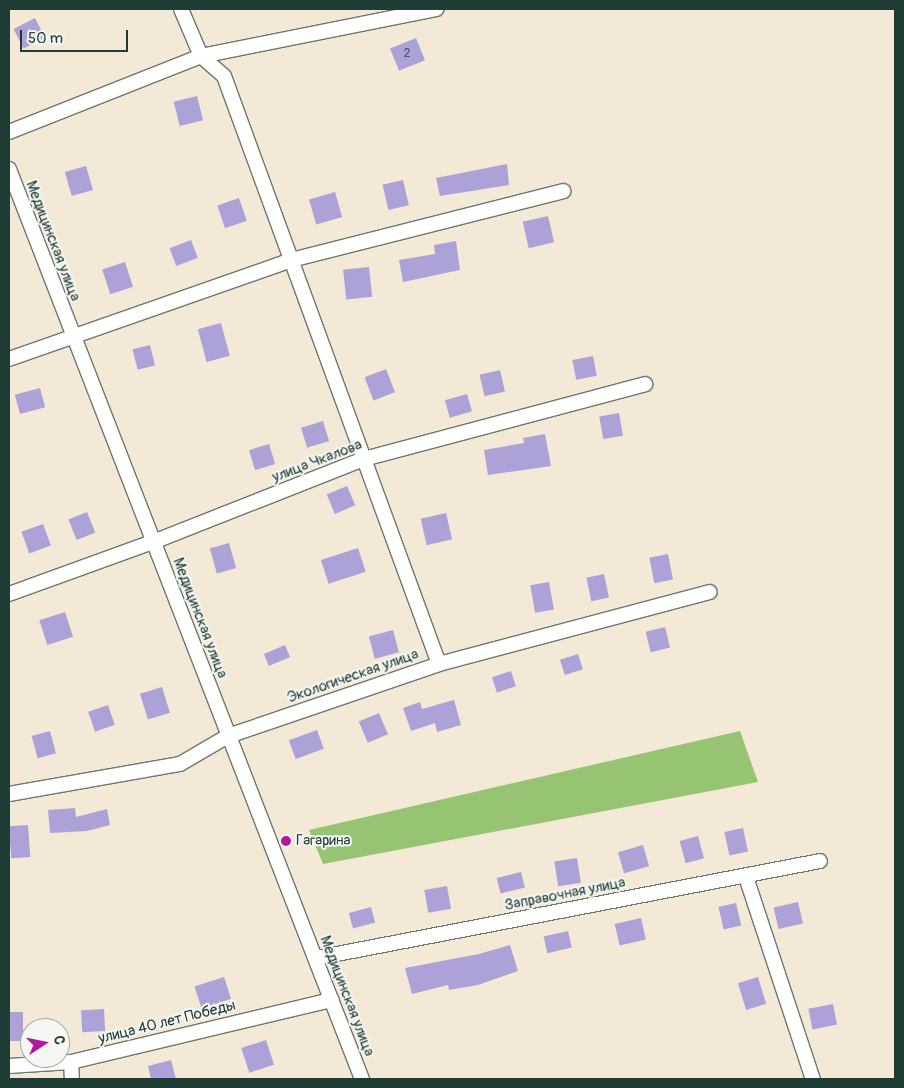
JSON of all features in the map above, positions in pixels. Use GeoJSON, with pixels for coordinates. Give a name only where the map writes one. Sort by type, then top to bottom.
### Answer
{"type":"FeatureCollection","features":[{"type":"Feature","properties":{"kind":"street"},"geometry":{"type":"LineString","coordinates":[[182,9],[201,56],[224,76],[438,664]]}},
{"type":"Feature","properties":{"kind":"street"},"geometry":{"type":"LineString","coordinates":[[9,132],[201,56],[436,9]]}},
{"type":"Feature","properties":{"kind":"street","name":"Медицинская улица"},"geometry":{"type":"LineString","coordinates":[[9,168],[72,336],[362,1079]]}},
{"type":"Feature","properties":{"kind":"street"},"geometry":{"type":"LineString","coordinates":[[9,359],[291,260],[563,191]]}},
{"type":"Feature","properties":{"kind":"street","name":"улица Чкалова"},"geometry":{"type":"LineString","coordinates":[[9,594],[153,542],[364,459],[645,384]]}},
{"type":"Feature","properties":{"kind":"street","name":"Экологическая улица"},"geometry":{"type":"LineString","coordinates":[[9,794],[180,764],[228,736],[438,664],[710,592]]}},
{"type":"Feature","properties":{"kind":"street","name":"Заправочная улица"},"geometry":{"type":"LineString","coordinates":[[316,958],[746,877],[820,861]]}},
{"type":"Feature","properties":{"kind":"street"},"geometry":{"type":"LineString","coordinates":[[746,877],[813,1079]]}},
{"type":"Feature","properties":{"kind":"street","name":"улица 40 лет Победы"},"geometry":{"type":"LineString","coordinates":[[9,1066],[71,1062],[332,1000]]}},
{"type":"Feature","properties":{"kind":"street"},"geometry":{"type":"LineString","coordinates":[[71,1062],[72,1079]]}},
{"type":"Feature","properties":{"kind":"green space"},"geometry":{"type":"Polygon","coordinates":[[[740,731],[758,782],[323,864],[309,830],[740,731]]]}},
{"type":"Feature","properties":{"kind":"building"},"geometry":{"type":"Polygon","coordinates":[[[35,18],[45,38],[24,48],[14,29],[35,18]]]}},
{"type":"Feature","properties":{"kind":"building"},"geometry":{"type":"Polygon","coordinates":[[[416,38],[425,60],[399,71],[390,48],[416,38]]]}},
{"type":"Feature","properties":{"kind":"building"},"geometry":{"type":"Polygon","coordinates":[[[197,96],[203,120],[180,126],[174,102],[197,96]]]}},
{"type":"Feature","properties":{"kind":"building"},"geometry":{"type":"Polygon","coordinates":[[[507,164],[509,185],[440,196],[436,178],[507,164]]]}},
{"type":"Feature","properties":{"kind":"building"},"geometry":{"type":"Polygon","coordinates":[[[86,166],[93,190],[72,196],[65,172],[86,166]]]}},
{"type":"Feature","properties":{"kind":"building"},"geometry":{"type":"Polygon","coordinates":[[[403,180],[409,205],[388,210],[383,185],[403,180]]]}},
{"type":"Feature","properties":{"kind":"building"},"geometry":{"type":"Polygon","coordinates":[[[335,192],[342,217],[316,224],[309,199],[335,192]]]}},
{"type":"Feature","properties":{"kind":"building"},"geometry":{"type":"Polygon","coordinates":[[[239,198],[247,221],[225,228],[217,205],[239,198]]]}},
{"type":"Feature","properties":{"kind":"building"},"geometry":{"type":"Polygon","coordinates":[[[548,216],[554,242],[529,248],[523,222],[548,216]]]}},
{"type":"Feature","properties":{"kind":"building"},"geometry":{"type":"Polygon","coordinates":[[[191,240],[198,258],[176,266],[170,248],[191,240]]]}},
{"type":"Feature","properties":{"kind":"building"},"geometry":{"type":"Polygon","coordinates":[[[456,241],[460,270],[403,282],[399,260],[435,254],[434,245],[456,241]]]}},
{"type":"Feature","properties":{"kind":"building"},"geometry":{"type":"Polygon","coordinates":[[[125,262],[133,287],[110,294],[102,269],[125,262]]]}},
{"type":"Feature","properties":{"kind":"building"},"geometry":{"type":"Polygon","coordinates":[[[369,267],[372,297],[346,300],[343,270],[369,267]]]}},
{"type":"Feature","properties":{"kind":"building"},"geometry":{"type":"Polygon","coordinates":[[[221,323],[230,356],[207,362],[198,329],[221,323]]]}},
{"type":"Feature","properties":{"kind":"building"},"geometry":{"type":"Polygon","coordinates":[[[150,345],[155,365],[138,370],[133,349],[150,345]]]}},
{"type":"Feature","properties":{"kind":"building"},"geometry":{"type":"Polygon","coordinates":[[[593,356],[597,376],[576,380],[572,360],[593,356]]]}},
{"type":"Feature","properties":{"kind":"building"},"geometry":{"type":"Polygon","coordinates":[[[386,369],[395,392],[373,401],[365,377],[386,369]]]}},
{"type":"Feature","properties":{"kind":"building"},"geometry":{"type":"Polygon","coordinates":[[[500,370],[505,391],[484,396],[480,375],[500,370]]]}},
{"type":"Feature","properties":{"kind":"building"},"geometry":{"type":"Polygon","coordinates":[[[40,388],[45,407],[20,414],[15,395],[40,388]]]}},
{"type":"Feature","properties":{"kind":"building"},"geometry":{"type":"Polygon","coordinates":[[[467,394],[472,411],[450,418],[445,400],[467,394]]]}},
{"type":"Feature","properties":{"kind":"building"},"geometry":{"type":"Polygon","coordinates":[[[619,413],[623,436],[603,439],[599,416],[619,413]]]}},
{"type":"Feature","properties":{"kind":"building"},"geometry":{"type":"Polygon","coordinates":[[[323,421],[329,441],[307,448],[301,428],[323,421]]]}},
{"type":"Feature","properties":{"kind":"building"},"geometry":{"type":"Polygon","coordinates":[[[545,434],[551,466],[488,475],[484,450],[524,443],[523,438],[545,434]]]}},
{"type":"Feature","properties":{"kind":"building"},"geometry":{"type":"Polygon","coordinates":[[[269,444],[275,464],[255,470],[249,450],[269,444]]]}},
{"type":"Feature","properties":{"kind":"building"},"geometry":{"type":"Polygon","coordinates":[[[347,486],[355,505],[335,514],[327,495],[347,486]]]}},
{"type":"Feature","properties":{"kind":"building"},"geometry":{"type":"Polygon","coordinates":[[[87,512],[95,532],[77,540],[68,519],[87,512]]]}},
{"type":"Feature","properties":{"kind":"building"},"geometry":{"type":"Polygon","coordinates":[[[446,513],[452,539],[427,545],[421,519],[446,513]]]}},
{"type":"Feature","properties":{"kind":"building"},"geometry":{"type":"Polygon","coordinates":[[[43,524],[51,546],[29,553],[21,532],[43,524]]]}},
{"type":"Feature","properties":{"kind":"building"},"geometry":{"type":"Polygon","coordinates":[[[229,543],[236,568],[217,574],[210,549],[229,543]]]}},
{"type":"Feature","properties":{"kind":"building"},"geometry":{"type":"Polygon","coordinates":[[[358,548],[366,572],[329,584],[321,560],[358,548]]]}},
{"type":"Feature","properties":{"kind":"building"},"geometry":{"type":"Polygon","coordinates":[[[668,554],[673,580],[654,583],[649,558],[668,554]]]}},
{"type":"Feature","properties":{"kind":"building"},"geometry":{"type":"Polygon","coordinates":[[[604,574],[609,597],[591,601],[586,578],[604,574]]]}},
{"type":"Feature","properties":{"kind":"building"},"geometry":{"type":"Polygon","coordinates":[[[549,582],[554,610],[535,613],[530,585],[549,582]]]}},
{"type":"Feature","properties":{"kind":"building"},"geometry":{"type":"Polygon","coordinates":[[[65,612],[73,637],[47,645],[39,620],[65,612]]]}},
{"type":"Feature","properties":{"kind":"building"},"geometry":{"type":"Polygon","coordinates":[[[665,627],[670,647],[651,652],[646,632],[665,627]]]}},
{"type":"Feature","properties":{"kind":"building"},"geometry":{"type":"Polygon","coordinates":[[[393,630],[399,652],[375,659],[369,636],[393,630]]]}},
{"type":"Feature","properties":{"kind":"building"},"geometry":{"type":"Polygon","coordinates":[[[285,645],[290,657],[269,666],[264,654],[285,645]]]}},
{"type":"Feature","properties":{"kind":"building"},"geometry":{"type":"Polygon","coordinates":[[[578,654],[583,669],[565,675],[560,660],[578,654]]]}},
{"type":"Feature","properties":{"kind":"building"},"geometry":{"type":"Polygon","coordinates":[[[511,671],[516,686],[497,692],[492,677],[511,671]]]}},
{"type":"Feature","properties":{"kind":"building"},"geometry":{"type":"Polygon","coordinates":[[[162,687],[170,713],[148,720],[140,694],[162,687]]]}},
{"type":"Feature","properties":{"kind":"building"},"geometry":{"type":"Polygon","coordinates":[[[454,700],[461,725],[437,732],[435,723],[411,731],[403,708],[420,702],[422,709],[454,700]]]}},
{"type":"Feature","properties":{"kind":"building"},"geometry":{"type":"Polygon","coordinates":[[[108,705],[115,725],[95,732],[88,712],[108,705]]]}},
{"type":"Feature","properties":{"kind":"building"},"geometry":{"type":"Polygon","coordinates":[[[379,713],[388,734],[368,743],[359,722],[379,713]]]}},
{"type":"Feature","properties":{"kind":"building"},"geometry":{"type":"Polygon","coordinates":[[[317,730],[324,749],[296,759],[289,740],[317,730]]]}},
{"type":"Feature","properties":{"kind":"building"},"geometry":{"type":"Polygon","coordinates":[[[50,731],[56,753],[38,758],[32,736],[50,731]]]}},
{"type":"Feature","properties":{"kind":"building"},"geometry":{"type":"Polygon","coordinates":[[[75,808],[76,817],[107,809],[110,825],[87,831],[50,833],[48,810],[75,808]]]}},
{"type":"Feature","properties":{"kind":"building"},"geometry":{"type":"Polygon","coordinates":[[[28,825],[30,857],[11,858],[9,826],[28,825]]]}},
{"type":"Feature","properties":{"kind":"building"},"geometry":{"type":"Polygon","coordinates":[[[743,828],[748,851],[729,855],[724,832],[743,828]]]}},
{"type":"Feature","properties":{"kind":"building"},"geometry":{"type":"Polygon","coordinates":[[[698,836],[704,858],[686,863],[680,841],[698,836]]]}},
{"type":"Feature","properties":{"kind":"building"},"geometry":{"type":"Polygon","coordinates":[[[643,845],[649,866],[624,873],[618,852],[643,845]]]}},
{"type":"Feature","properties":{"kind":"building"},"geometry":{"type":"Polygon","coordinates":[[[577,858],[581,883],[558,886],[554,862],[577,858]]]}},
{"type":"Feature","properties":{"kind":"building"},"geometry":{"type":"Polygon","coordinates":[[[521,872],[525,888],[501,894],[497,878],[521,872]]]}},
{"type":"Feature","properties":{"kind":"building"},"geometry":{"type":"Polygon","coordinates":[[[447,886],[451,909],[428,913],[424,890],[447,886]]]}},
{"type":"Feature","properties":{"kind":"building"},"geometry":{"type":"Polygon","coordinates":[[[798,902],[803,923],[779,929],[774,908],[798,902]]]}},
{"type":"Feature","properties":{"kind":"building"},"geometry":{"type":"Polygon","coordinates":[[[736,903],[741,925],[724,929],[718,907],[736,903]]]}},
{"type":"Feature","properties":{"kind":"building"},"geometry":{"type":"Polygon","coordinates":[[[371,907],[375,922],[353,928],[349,913],[371,907]]]}},
{"type":"Feature","properties":{"kind":"building"},"geometry":{"type":"Polygon","coordinates":[[[641,918],[646,939],[620,946],[615,924],[641,918]]]}},
{"type":"Feature","properties":{"kind":"building"},"geometry":{"type":"Polygon","coordinates":[[[568,931],[572,948],[547,953],[544,937],[568,931]]]}},
{"type":"Feature","properties":{"kind":"building"},"geometry":{"type":"Polygon","coordinates":[[[510,945],[518,971],[478,985],[449,990],[448,985],[412,994],[405,968],[479,954],[510,945]]]}},
{"type":"Feature","properties":{"kind":"building"},"geometry":{"type":"Polygon","coordinates":[[[224,977],[231,999],[202,1008],[195,987],[224,977]]]}},
{"type":"Feature","properties":{"kind":"building"},"geometry":{"type":"Polygon","coordinates":[[[758,977],[766,1004],[746,1010],[738,983],[758,977]]]}},
{"type":"Feature","properties":{"kind":"building"},"geometry":{"type":"Polygon","coordinates":[[[833,1004],[837,1025],[812,1029],[808,1009],[833,1004]]]}},
{"type":"Feature","properties":{"kind":"building"},"geometry":{"type":"Polygon","coordinates":[[[104,1009],[105,1031],[82,1032],[81,1010],[104,1009]]]}},
{"type":"Feature","properties":{"kind":"building"},"geometry":{"type":"Polygon","coordinates":[[[9,1012],[23,1012],[23,1018],[20,1018],[20,1041],[9,1041],[9,1012]]]}},
{"type":"Feature","properties":{"kind":"building"},"geometry":{"type":"Polygon","coordinates":[[[266,1040],[274,1065],[249,1073],[241,1048],[266,1040]]]}},
{"type":"Feature","properties":{"kind":"building"},"geometry":{"type":"Polygon","coordinates":[[[171,1060],[176,1079],[151,1079],[148,1066],[171,1060]]]}},
{"type":"Feature","properties":{"kind":"place","name":"Гагарина"},"geometry":{"type":"Point","coordinates":[286,841]}}]}
